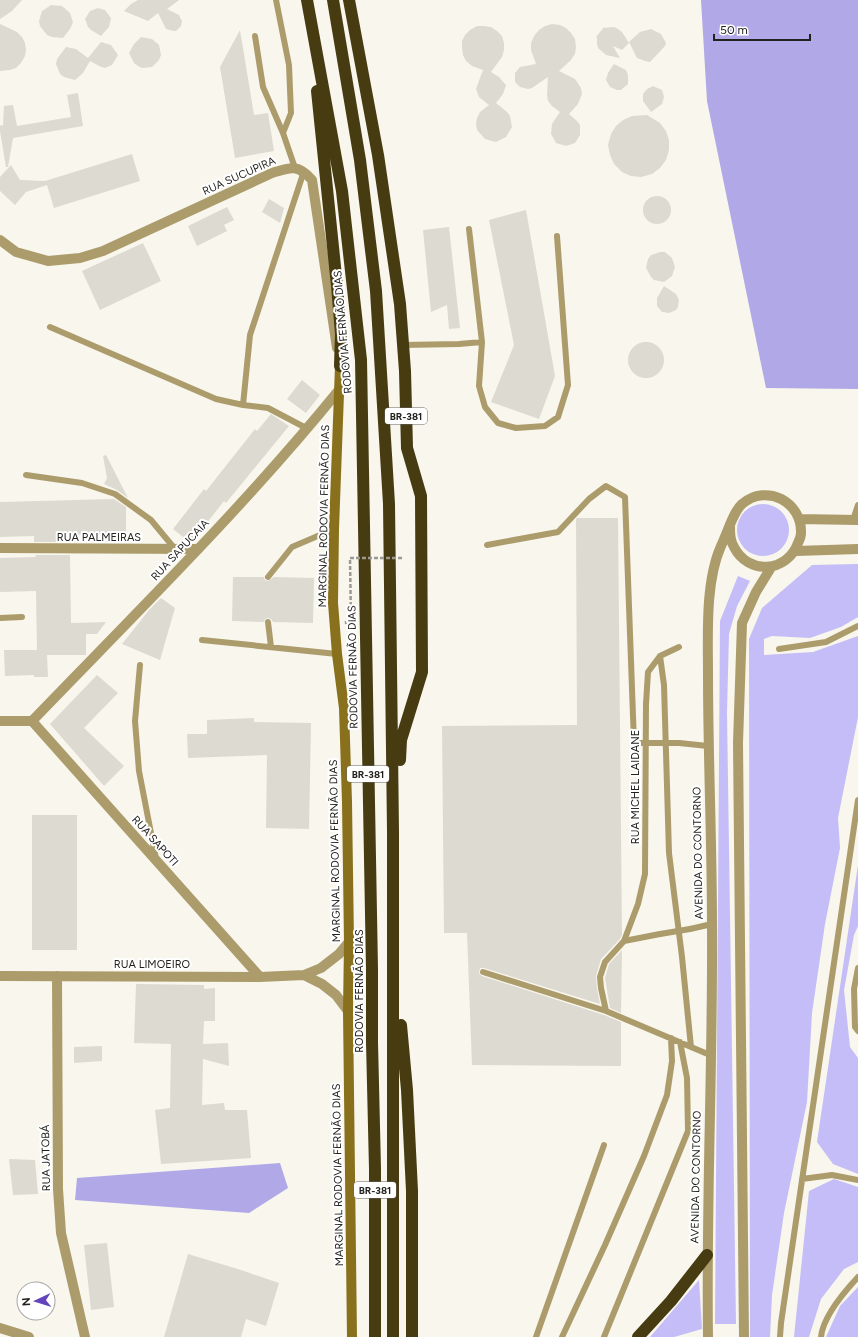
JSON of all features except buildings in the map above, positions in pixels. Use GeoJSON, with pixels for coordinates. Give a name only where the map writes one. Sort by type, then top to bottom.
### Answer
{"type":"FeatureCollection","features":[{"type":"Feature","properties":{"kind":"highway","name":"BR-381"},"geometry":{"type":"LineString","coordinates":[[333,0],[360,160],[377,306],[389,504],[394,968],[393,1337]]}},
{"type":"Feature","properties":{"kind":"highway","name":"BR-381"},"geometry":{"type":"LineString","coordinates":[[349,0],[378,155],[400,304],[405,371],[408,448],[421,496],[422,672],[402,740],[393,831]]}},
{"type":"Feature","properties":{"kind":"highway","name":"BR-381"},"geometry":{"type":"LineString","coordinates":[[308,3],[325,182],[337,286],[341,334],[340,366]]}},
{"type":"Feature","properties":{"kind":"highway","name":"RODOVIA FERNÃO DIAS"},"geometry":{"type":"LineString","coordinates":[[308,3],[342,190],[361,360],[375,1169],[375,1337]]}},
{"type":"Feature","properties":{"kind":"highway"},"geometry":{"type":"LineString","coordinates":[[394,968],[407,1090],[412,1191],[412,1337]]}},
{"type":"Feature","properties":{"kind":"highway"},"geometry":{"type":"LineString","coordinates":[[638,1337],[671,1300],[707,1255]]}},
{"type":"Feature","properties":{"kind":"main road","name":"MARGINAL RODOVIA FERNÃO DIAS"},"geometry":{"type":"LineString","coordinates":[[340,366],[333,603],[336,654],[344,708],[348,802],[348,1011],[352,1337]]}},
{"type":"Feature","properties":{"kind":"street","name":"RUA SUCUPIRA"},"geometry":{"type":"LineString","coordinates":[[0,240],[16,252],[48,261],[80,258],[103,251],[272,173],[284,169],[300,170]]}},
{"type":"Feature","properties":{"kind":"street"},"geometry":{"type":"LineString","coordinates":[[300,170],[312,180],[340,366]]}},
{"type":"Feature","properties":{"kind":"street","name":"RUA SAPUCAIA"},"geometry":{"type":"LineString","coordinates":[[32,721],[198,549],[308,429],[339,390]]}},
{"type":"Feature","properties":{"kind":"street","name":"AVENIDA DO CONTORNO"},"geometry":{"type":"LineString","coordinates":[[708,1337],[707,1255],[712,924],[708,746],[709,595],[718,553],[734,515],[741,505],[751,498],[762,495],[774,496],[785,501],[794,509],[799,520]]}},
{"type":"Feature","properties":{"kind":"street"},"geometry":{"type":"LineString","coordinates":[[730,526],[730,538],[735,549],[742,558],[751,564],[763,567],[781,563],[790,558],[796,551],[801,536],[799,520],[855,520]]}},
{"type":"Feature","properties":{"kind":"street","name":"RUA PALMEIRAS"},"geometry":{"type":"LineString","coordinates":[[0,548],[198,549]]}},
{"type":"Feature","properties":{"kind":"street"},"geometry":{"type":"LineString","coordinates":[[796,551],[858,549]]}},
{"type":"Feature","properties":{"kind":"street"},"geometry":{"type":"LineString","coordinates":[[744,1337],[738,743],[741,631],[742,623],[756,592],[772,566]]}},
{"type":"Feature","properties":{"kind":"street"},"geometry":{"type":"LineString","coordinates":[[0,721],[32,721]]}},
{"type":"Feature","properties":{"kind":"street","name":"RUA SAPOTI"},"geometry":{"type":"LineString","coordinates":[[32,721],[260,977]]}},
{"type":"Feature","properties":{"kind":"street","name":"RUA LIMOEIRO"},"geometry":{"type":"LineString","coordinates":[[0,976],[260,977],[304,975],[321,968],[339,954],[349,942]]}},
{"type":"Feature","properties":{"kind":"street","name":"RUA LIMOEIRO"},"geometry":{"type":"LineString","coordinates":[[304,975],[322,984],[336,995],[348,1011]]}},
{"type":"Feature","properties":{"kind":"street","name":"RUA JATOBÁ"},"geometry":{"type":"LineString","coordinates":[[57,976],[58,1189],[61,1233],[85,1337]]}},
{"type":"Feature","properties":{"kind":"street"},"geometry":{"type":"LineString","coordinates":[[0,1328],[29,1337]]}},
{"type":"Feature","properties":{"kind":"lane"},"geometry":{"type":"LineString","coordinates":[[276,0],[289,65],[291,113],[283,133]]}},
{"type":"Feature","properties":{"kind":"lane"},"geometry":{"type":"LineString","coordinates":[[243,405],[250,335],[300,170],[263,86],[255,36]]}},
{"type":"Feature","properties":{"kind":"lane"},"geometry":{"type":"LineString","coordinates":[[469,229],[482,342],[479,386],[485,407],[498,423],[516,428],[545,426],[558,417],[568,386],[557,236]]}},
{"type":"Feature","properties":{"kind":"lane"},"geometry":{"type":"LineString","coordinates":[[50,327],[216,399],[243,405],[268,408],[308,429]]}},
{"type":"Feature","properties":{"kind":"lane"},"geometry":{"type":"LineString","coordinates":[[403,346],[482,342]]}},
{"type":"Feature","properties":{"kind":"lane"},"geometry":{"type":"LineString","coordinates":[[26,475],[82,483],[115,494],[151,520],[176,549]]}},
{"type":"Feature","properties":{"kind":"lane"},"geometry":{"type":"LineString","coordinates":[[487,545],[558,532],[589,499],[606,486],[625,497],[634,743],[679,743],[708,746]]}},
{"type":"Feature","properties":{"kind":"lane"},"geometry":{"type":"LineString","coordinates":[[855,520],[858,505]]}},
{"type":"Feature","properties":{"kind":"lane"},"geometry":{"type":"LineString","coordinates":[[268,577],[292,547],[334,529]]}},
{"type":"Feature","properties":{"kind":"lane"},"geometry":{"type":"LineString","coordinates":[[0,618],[22,617]]}},
{"type":"Feature","properties":{"kind":"lane"},"geometry":{"type":"LineString","coordinates":[[268,622],[271,647]]}},
{"type":"Feature","properties":{"kind":"lane"},"geometry":{"type":"LineString","coordinates":[[779,649],[826,642],[858,626]]}},
{"type":"Feature","properties":{"kind":"lane"},"geometry":{"type":"LineString","coordinates":[[202,640],[336,654]]}},
{"type":"Feature","properties":{"kind":"lane","name":"RUA MICHEL LAIDANE"},"geometry":{"type":"LineString","coordinates":[[624,941],[638,904],[645,874],[646,704],[648,672],[660,656],[679,647]]}},
{"type":"Feature","properties":{"kind":"lane"},"geometry":{"type":"LineString","coordinates":[[660,656],[664,685],[668,853],[682,957],[691,1047]]}},
{"type":"Feature","properties":{"kind":"lane"},"geometry":{"type":"LineString","coordinates":[[140,665],[135,721],[139,771],[156,860]]}},
{"type":"Feature","properties":{"kind":"lane"},"geometry":{"type":"LineString","coordinates":[[780,1337],[858,800]]}},
{"type":"Feature","properties":{"kind":"lane"},"geometry":{"type":"LineString","coordinates":[[606,1011],[600,976],[605,962],[624,941],[712,924]]}},
{"type":"Feature","properties":{"kind":"lane"},"geometry":{"type":"LineString","coordinates":[[858,968],[854,989],[855,1027],[858,1031]]}},
{"type":"Feature","properties":{"kind":"lane"},"geometry":{"type":"LineString","coordinates":[[483,972],[606,1011],[710,1055]]}},
{"type":"Feature","properties":{"kind":"lane"},"geometry":{"type":"LineString","coordinates":[[562,1337],[605,1245],[644,1156],[666,1096],[672,1061],[671,1038]]}},
{"type":"Feature","properties":{"kind":"lane"},"geometry":{"type":"LineString","coordinates":[[604,1337],[688,1132],[687,1078],[680,1042]]}},
{"type":"Feature","properties":{"kind":"lane"},"geometry":{"type":"LineString","coordinates":[[536,1337],[604,1145]]}},
{"type":"Feature","properties":{"kind":"lane"},"geometry":{"type":"LineString","coordinates":[[802,1180],[832,1175],[858,1180]]}},
{"type":"Feature","properties":{"kind":"lane"},"geometry":{"type":"LineString","coordinates":[[821,1337],[822,1331],[835,1304],[858,1278]]}},
{"type":"Feature","properties":{"kind":"path"},"geometry":{"type":"LineString","coordinates":[[346,616],[346,623],[351,623],[350,558],[403,558],[403,566]]}},
{"type":"Feature","properties":{"kind":"shaded area"},"geometry":{"type":"Polygon","coordinates":[[[701,0],[858,0],[858,389],[766,388],[707,101],[701,0]]]}},
{"type":"Feature","properties":{"kind":"shaded area"},"geometry":{"type":"Polygon","coordinates":[[[763,504],[777,508],[785,516],[789,530],[785,544],[777,552],[763,556],[749,552],[741,544],[737,530],[741,516],[749,508],[763,504]]]}},
{"type":"Feature","properties":{"kind":"shaded area"},"geometry":{"type":"Polygon","coordinates":[[[858,564],[858,617],[841,627],[810,638],[772,636],[764,639],[764,655],[813,652],[858,636],[858,717],[838,818],[840,848],[825,924],[812,1013],[807,1102],[784,1213],[772,1295],[770,1337],[750,1337],[749,639],[762,608],[812,565],[858,564]]]}},
{"type":"Feature","properties":{"kind":"shaded area"},"geometry":{"type":"Polygon","coordinates":[[[738,576],[750,581],[737,606],[729,634],[727,712],[736,1324],[715,1324],[720,621],[738,576]]]}},
{"type":"Feature","properties":{"kind":"shaded area"},"geometry":{"type":"Polygon","coordinates":[[[858,865],[858,926],[854,935],[844,990],[850,1047],[858,1058],[858,1174],[833,1164],[817,1142],[858,865]]]}},
{"type":"Feature","properties":{"kind":"shaded area"},"geometry":{"type":"Polygon","coordinates":[[[280,1163],[288,1188],[249,1213],[75,1200],[77,1178],[280,1163]]]}},
{"type":"Feature","properties":{"kind":"shaded area"},"geometry":{"type":"Polygon","coordinates":[[[834,1179],[858,1187],[858,1262],[844,1269],[821,1299],[809,1337],[794,1337],[809,1191],[834,1179]]]}},
{"type":"Feature","properties":{"kind":"shaded area"},"geometry":{"type":"Polygon","coordinates":[[[699,1280],[702,1329],[674,1337],[650,1337],[699,1280]]]}},
{"type":"Feature","properties":{"kind":"shaded area"},"geometry":{"type":"Polygon","coordinates":[[[858,1287],[858,1337],[826,1337],[840,1306],[858,1287]]]}}]}
